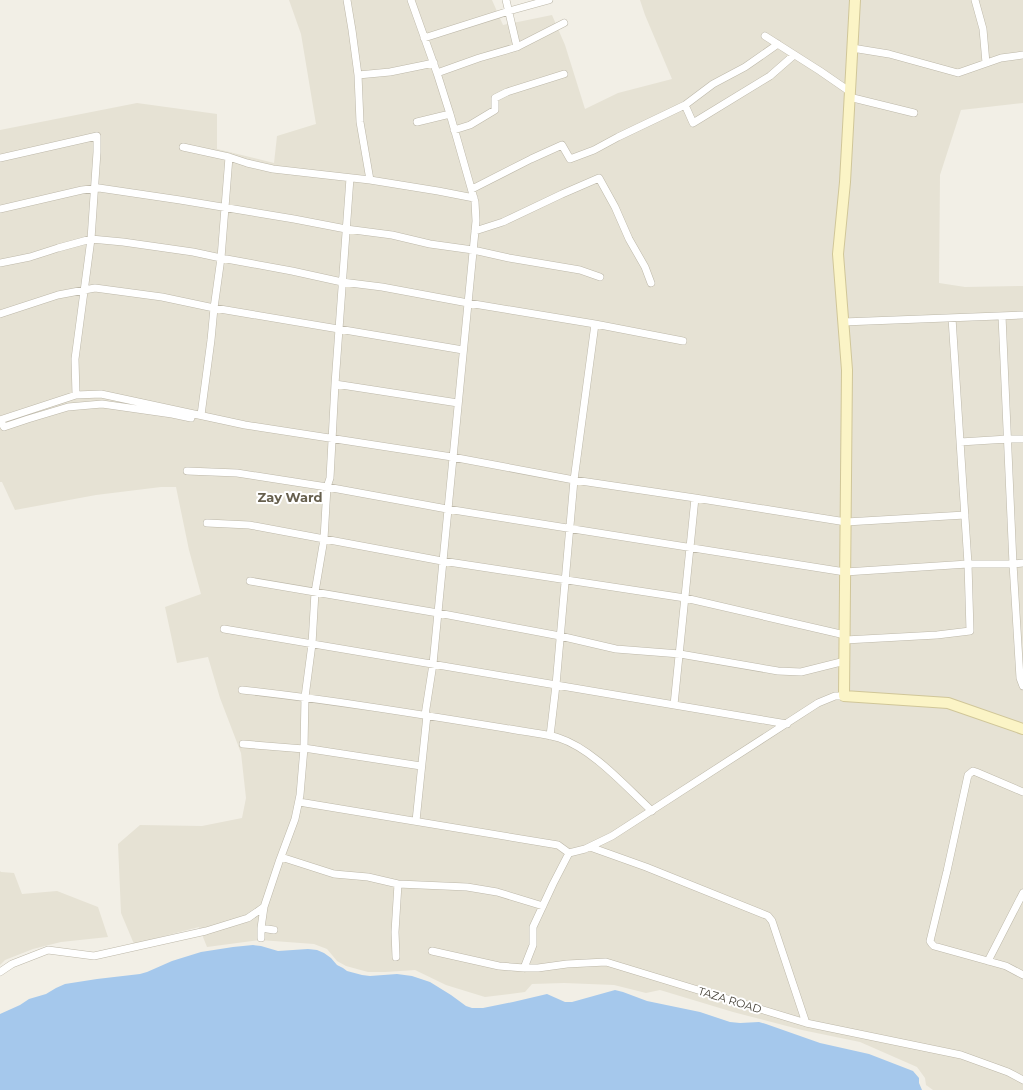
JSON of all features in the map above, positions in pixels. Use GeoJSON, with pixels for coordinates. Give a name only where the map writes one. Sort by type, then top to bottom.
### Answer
{"type":"FeatureCollection","features":[{"type":"Feature","properties":{"kind":"street"},"geometry":{"type":"LineString","coordinates":[[347,0],[358,75],[360,122],[370,180]]}},
{"type":"Feature","properties":{"kind":"street"},"geometry":{"type":"LineString","coordinates":[[411,0],[438,73],[472,189],[476,221],[438,613],[425,715],[427,715],[416,821]]}},
{"type":"Feature","properties":{"kind":"street"},"geometry":{"type":"LineString","coordinates":[[506,0],[517,47]]}},
{"type":"Feature","properties":{"kind":"street"},"geometry":{"type":"LineString","coordinates":[[424,38],[549,0]]}},
{"type":"Feature","properties":{"kind":"street"},"geometry":{"type":"LineString","coordinates":[[844,696],[847,370],[838,254],[845,182],[855,0]]}},
{"type":"Feature","properties":{"kind":"street"},"geometry":{"type":"LineString","coordinates":[[975,0],[983,29],[986,63]]}},
{"type":"Feature","properties":{"kind":"street"},"geometry":{"type":"LineString","coordinates":[[438,73],[479,58],[517,47],[564,23]]}},
{"type":"Feature","properties":{"kind":"street"},"geometry":{"type":"LineString","coordinates":[[765,36],[820,71],[849,94],[914,113]]}},
{"type":"Feature","properties":{"kind":"street"},"geometry":{"type":"LineString","coordinates":[[472,189],[562,145],[570,159],[594,150],[618,137],[685,106],[713,84],[745,67],[778,44]]}},
{"type":"Feature","properties":{"kind":"street"},"geometry":{"type":"LineString","coordinates":[[852,48],[889,54],[958,73],[1001,58],[1023,55]]}},
{"type":"Feature","properties":{"kind":"street"},"geometry":{"type":"LineString","coordinates":[[685,106],[693,123],[770,76],[794,55]]}},
{"type":"Feature","properties":{"kind":"street"},"geometry":{"type":"LineString","coordinates":[[358,75],[390,72],[434,63]]}},
{"type":"Feature","properties":{"kind":"street"},"geometry":{"type":"LineString","coordinates":[[454,130],[470,125],[495,110],[495,98],[507,92],[564,74]]}},
{"type":"Feature","properties":{"kind":"street"},"geometry":{"type":"LineString","coordinates":[[417,122],[450,114]]}},
{"type":"Feature","properties":{"kind":"street"},"geometry":{"type":"LineString","coordinates":[[0,158],[97,136],[91,239],[75,359],[76,395]]}},
{"type":"Feature","properties":{"kind":"street"},"geometry":{"type":"LineString","coordinates":[[183,147],[229,157],[273,169],[370,180],[474,198]]}},
{"type":"Feature","properties":{"kind":"street"},"geometry":{"type":"LineString","coordinates":[[201,415],[221,258],[229,157]]}},
{"type":"Feature","properties":{"kind":"street"},"geometry":{"type":"LineString","coordinates":[[261,938],[264,907],[295,819],[300,795],[304,749],[305,697],[312,644],[315,592],[324,539],[327,487],[330,478],[335,384],[350,178]]}},
{"type":"Feature","properties":{"kind":"street"},"geometry":{"type":"LineString","coordinates":[[475,231],[503,222],[599,178],[615,207],[629,239],[645,267],[651,283]]}},
{"type":"Feature","properties":{"kind":"street"},"geometry":{"type":"LineString","coordinates":[[0,209],[82,190],[99,188],[180,200],[346,229],[392,235],[430,244],[473,250],[509,258],[580,270],[600,277]]}},
{"type":"Feature","properties":{"kind":"street"},"geometry":{"type":"LineString","coordinates":[[0,263],[30,257],[91,239],[123,242],[193,252],[342,282],[382,287],[683,341]]}},
{"type":"Feature","properties":{"kind":"street"},"geometry":{"type":"LineString","coordinates":[[0,314],[58,295],[95,288],[162,297],[214,308],[463,350]]}},
{"type":"Feature","properties":{"kind":"street"},"geometry":{"type":"LineString","coordinates":[[843,322],[1023,315]]}},
{"type":"Feature","properties":{"kind":"street"},"geometry":{"type":"LineString","coordinates":[[1002,316],[1013,564],[1020,678],[1023,686]]}},
{"type":"Feature","properties":{"kind":"street"},"geometry":{"type":"LineString","coordinates":[[207,523],[249,525],[442,561],[685,598],[845,637],[937,635],[970,631],[968,564],[952,318]]}},
{"type":"Feature","properties":{"kind":"street"},"geometry":{"type":"LineString","coordinates":[[550,736],[566,580],[574,480],[595,324]]}},
{"type":"Feature","properties":{"kind":"street"},"geometry":{"type":"LineString","coordinates":[[335,384],[458,403]]}},
{"type":"Feature","properties":{"kind":"street"},"geometry":{"type":"LineString","coordinates":[[192,413],[191,418],[102,404],[68,407],[4,427],[0,420],[76,395],[101,394],[192,413],[246,425],[452,457],[574,480],[846,522],[965,515]]}},
{"type":"Feature","properties":{"kind":"street"},"geometry":{"type":"LineString","coordinates":[[960,442],[1023,439]]}},
{"type":"Feature","properties":{"kind":"street"},"geometry":{"type":"LineString","coordinates":[[187,471],[238,473],[327,487],[447,509],[845,572],[968,564],[1023,563]]}},
{"type":"Feature","properties":{"kind":"street"},"geometry":{"type":"LineString","coordinates":[[674,705],[695,498]]}},
{"type":"Feature","properties":{"kind":"street"},"geometry":{"type":"LineString","coordinates":[[250,581],[438,613],[560,636],[616,649],[680,654],[778,671],[800,672],[845,661]]}},
{"type":"Feature","properties":{"kind":"street"},"geometry":{"type":"LineString","coordinates":[[224,629],[786,724]]}},
{"type":"Feature","properties":{"kind":"street"},"geometry":{"type":"LineString","coordinates":[[242,690],[305,697],[425,715],[560,738],[600,762],[652,811]]}},
{"type":"Feature","properties":{"kind":"street"},"geometry":{"type":"LineString","coordinates":[[299,802],[558,846],[569,852],[585,849],[612,836],[818,703],[835,696],[948,703],[1023,730]]}},
{"type":"Feature","properties":{"kind":"street"},"geometry":{"type":"LineString","coordinates":[[243,744],[304,749],[421,766]]}},
{"type":"Feature","properties":{"kind":"street"},"geometry":{"type":"LineString","coordinates":[[1023,792],[973,771],[968,775],[931,938],[931,943],[934,946],[1006,966],[1023,974]]}},
{"type":"Feature","properties":{"kind":"street"},"geometry":{"type":"LineString","coordinates":[[590,847],[646,867],[768,916],[772,921],[806,1023]]}},
{"type":"Feature","properties":{"kind":"street"},"geometry":{"type":"LineString","coordinates":[[524,968],[533,945],[533,927],[569,852]]}},
{"type":"Feature","properties":{"kind":"street"},"geometry":{"type":"LineString","coordinates":[[281,857],[334,874],[368,877],[398,884],[467,887],[497,892],[543,906]]}},
{"type":"Feature","properties":{"kind":"street"},"geometry":{"type":"LineString","coordinates":[[396,958],[395,932],[398,884]]}},
{"type":"Feature","properties":{"kind":"street"},"geometry":{"type":"LineString","coordinates":[[988,961],[1023,893]]}},
{"type":"Feature","properties":{"kind":"street"},"geometry":{"type":"LineString","coordinates":[[0,972],[12,964],[48,950],[94,956],[206,931],[248,918],[264,907]]}},
{"type":"Feature","properties":{"kind":"street"},"geometry":{"type":"LineString","coordinates":[[261,928],[274,930]]}},
{"type":"Feature","properties":{"kind":"street","name":"TAZA ROAD"},"geometry":{"type":"LineString","coordinates":[[432,951],[499,966],[524,968],[606,962],[806,1023],[961,1055],[1008,1072],[1023,1080]]}},
{"type":"Feature","properties":{"kind":"shaded area"},"geometry":{"type":"Polygon","coordinates":[[[289,0],[492,0],[503,25],[552,15],[565,45],[585,109],[618,93],[672,79],[640,0],[1023,0],[1023,103],[961,110],[940,175],[939,283],[965,287],[1023,286],[1023,1090],[933,1090],[926,1085],[925,1078],[917,1067],[860,1042],[802,1030],[733,1012],[660,990],[646,993],[614,985],[564,983],[532,984],[525,992],[485,997],[446,985],[415,970],[368,972],[346,966],[337,961],[327,949],[314,944],[260,940],[207,947],[199,927],[134,944],[121,913],[118,844],[140,825],[202,826],[242,818],[246,798],[241,753],[220,698],[208,657],[177,663],[165,607],[201,594],[189,550],[176,487],[161,487],[96,495],[15,510],[2,482],[0,482],[0,130],[137,103],[217,114],[217,149],[274,163],[277,136],[316,124],[301,34],[289,0]]]}},
{"type":"Feature","properties":{"kind":"shaded area"},"geometry":{"type":"Polygon","coordinates":[[[0,871],[14,873],[22,894],[57,891],[98,907],[108,937],[61,942],[33,949],[5,960],[0,965],[0,871]]]}},
{"type":"Feature","properties":{"kind":"water"},"geometry":{"type":"Polygon","coordinates":[[[253,945],[278,951],[308,949],[317,950],[324,953],[337,965],[347,971],[362,975],[370,976],[397,974],[412,976],[430,982],[466,1006],[472,1008],[483,1008],[547,994],[565,1002],[572,1002],[615,990],[647,1001],[700,1012],[730,1022],[759,1022],[820,1043],[869,1054],[913,1071],[919,1078],[919,1083],[922,1090],[0,1090],[0,1014],[29,999],[46,994],[65,984],[140,974],[172,961],[201,952],[253,945]]]}},
{"type":"Feature","properties":{"kind":"district","name":"Zay Ward"},"geometry":{"type":"Point","coordinates":[290,497]}}]}
